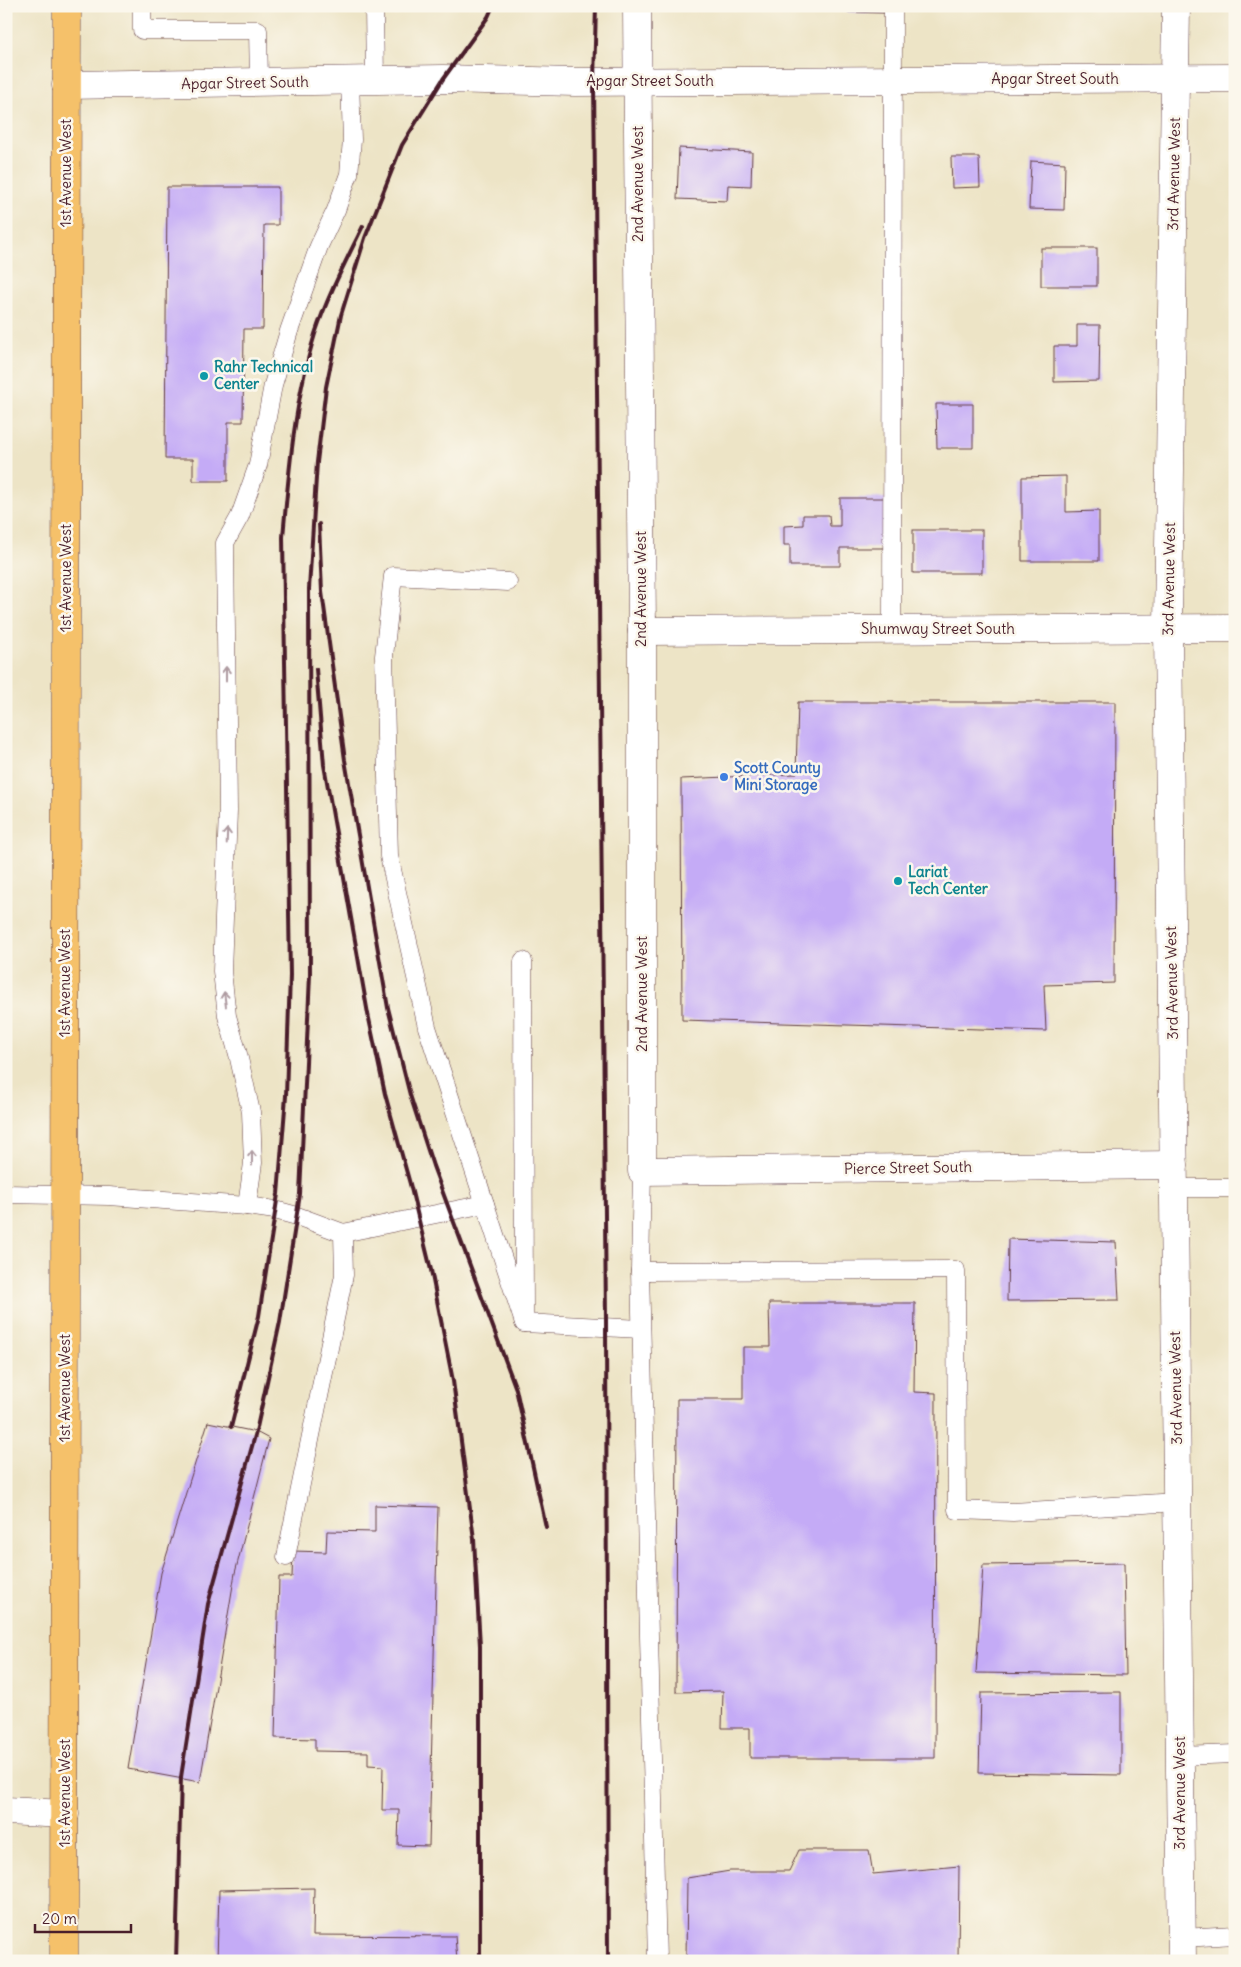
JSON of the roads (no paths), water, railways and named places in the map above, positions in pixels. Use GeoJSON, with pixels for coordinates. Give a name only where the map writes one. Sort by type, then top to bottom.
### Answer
{"type":"FeatureCollection","features":[{"type":"Feature","properties":{"kind":"main road","name":"1st Avenue West"},"geometry":{"type":"LineString","coordinates":[[64,1961],[67,6]]}},
{"type":"Feature","properties":{"kind":"street","name":"2nd Avenue West"},"geometry":{"type":"LineString","coordinates":[[638,6],[642,631],[642,1171]]}},
{"type":"Feature","properties":{"kind":"street","name":"3rd Avenue West"},"geometry":{"type":"LineString","coordinates":[[1176,6],[1168,628],[1182,1950]]}},
{"type":"Feature","properties":{"kind":"street","name":"Apgar Street South"},"geometry":{"type":"LineString","coordinates":[[66,85],[362,81],[1235,78]]}},
{"type":"Feature","properties":{"kind":"street","name":"Shumway Street South"},"geometry":{"type":"LineString","coordinates":[[642,631],[1235,628]]}},
{"type":"Feature","properties":{"kind":"street","name":"Pierce Street South"},"geometry":{"type":"LineString","coordinates":[[642,1171],[1174,1176]]}},
{"type":"Feature","properties":{"kind":"street"},"geometry":{"type":"LineString","coordinates":[[6,1810],[65,1814]]}},
{"type":"Feature","properties":{"kind":"lane"},"geometry":{"type":"LineString","coordinates":[[142,6],[142,30],[258,30],[259,82]]}},
{"type":"Feature","properties":{"kind":"lane"},"geometry":{"type":"LineString","coordinates":[[247,1206],[253,1163],[251,1112],[228,1016],[222,971],[228,811],[225,543],[240,516],[258,465],[273,385],[289,330],[319,246],[336,210],[349,174],[352,140],[374,6]]}},
{"type":"Feature","properties":{"kind":"lane"},"geometry":{"type":"LineString","coordinates":[[892,630],[893,6]]}},
{"type":"Feature","properties":{"kind":"lane"},"geometry":{"type":"LineString","coordinates":[[508,582],[393,576],[384,656],[389,856],[427,1027],[524,1323]]}},
{"type":"Feature","properties":{"kind":"lane"},"geometry":{"type":"LineString","coordinates":[[523,961],[524,1323]]}},
{"type":"Feature","properties":{"kind":"lane"},"geometry":{"type":"LineString","coordinates":[[642,1171],[641,1330],[657,1961]]}},
{"type":"Feature","properties":{"kind":"lane"},"geometry":{"type":"LineString","coordinates":[[1174,1176],[1235,1188]]}},
{"type":"Feature","properties":{"kind":"lane"},"geometry":{"type":"LineString","coordinates":[[6,1194],[109,1196],[247,1206],[276,1210],[343,1233],[485,1204]]}},
{"type":"Feature","properties":{"kind":"lane"},"geometry":{"type":"LineString","coordinates":[[286,1557],[344,1275],[343,1233]]}},
{"type":"Feature","properties":{"kind":"lane"},"geometry":{"type":"LineString","coordinates":[[640,1271],[956,1270],[957,1510],[1012,1512],[1177,1502]]}},
{"type":"Feature","properties":{"kind":"lane"},"geometry":{"type":"LineString","coordinates":[[524,1323],[641,1330]]}},
{"type":"Feature","properties":{"kind":"lane"},"geometry":{"type":"LineString","coordinates":[[1180,1756],[1235,1754]]}},
{"type":"Feature","properties":{"kind":"lane"},"geometry":{"type":"LineString","coordinates":[[1182,1950],[1235,1935]]}},
{"type":"Feature","properties":{"kind":"railway"},"geometry":{"type":"LineString","coordinates":[[176,1961],[181,1777],[208,1604],[256,1432],[280,1322],[300,1194],[310,975],[309,589],[317,462],[326,387],[341,315],[365,238],[402,145],[443,79],[488,17],[493,6]]}},
{"type":"Feature","properties":{"kind":"railway"},"geometry":{"type":"LineString","coordinates":[[596,6],[594,81],[606,1319],[608,1961]]}},
{"type":"Feature","properties":{"kind":"railway"},"geometry":{"type":"LineString","coordinates":[[231,1427],[259,1316],[278,1194],[286,1096],[290,975],[283,537],[290,460],[302,384],[315,334],[331,293],[363,226]]}},
{"type":"Feature","properties":{"kind":"railway"},"geometry":{"type":"LineString","coordinates":[[319,524],[322,592],[345,760],[388,1008],[410,1095],[433,1166],[516,1389],[546,1527]]}},
{"type":"Feature","properties":{"kind":"railway"},"geometry":{"type":"LineString","coordinates":[[316,669],[324,765],[368,1014],[385,1094],[431,1270],[453,1381],[474,1539],[480,1646],[480,1961]]}},
{"type":"Feature","properties":{"kind":"place","name":"Rahr Technical Center"},"geometry":{"type":"Point","coordinates":[204,376]}},
{"type":"Feature","properties":{"kind":"place","name":"Scott County Mini Storage"},"geometry":{"type":"Point","coordinates":[724,777]}},
{"type":"Feature","properties":{"kind":"place","name":"Lariat Tech Center"},"geometry":{"type":"Point","coordinates":[898,881]}}]}
